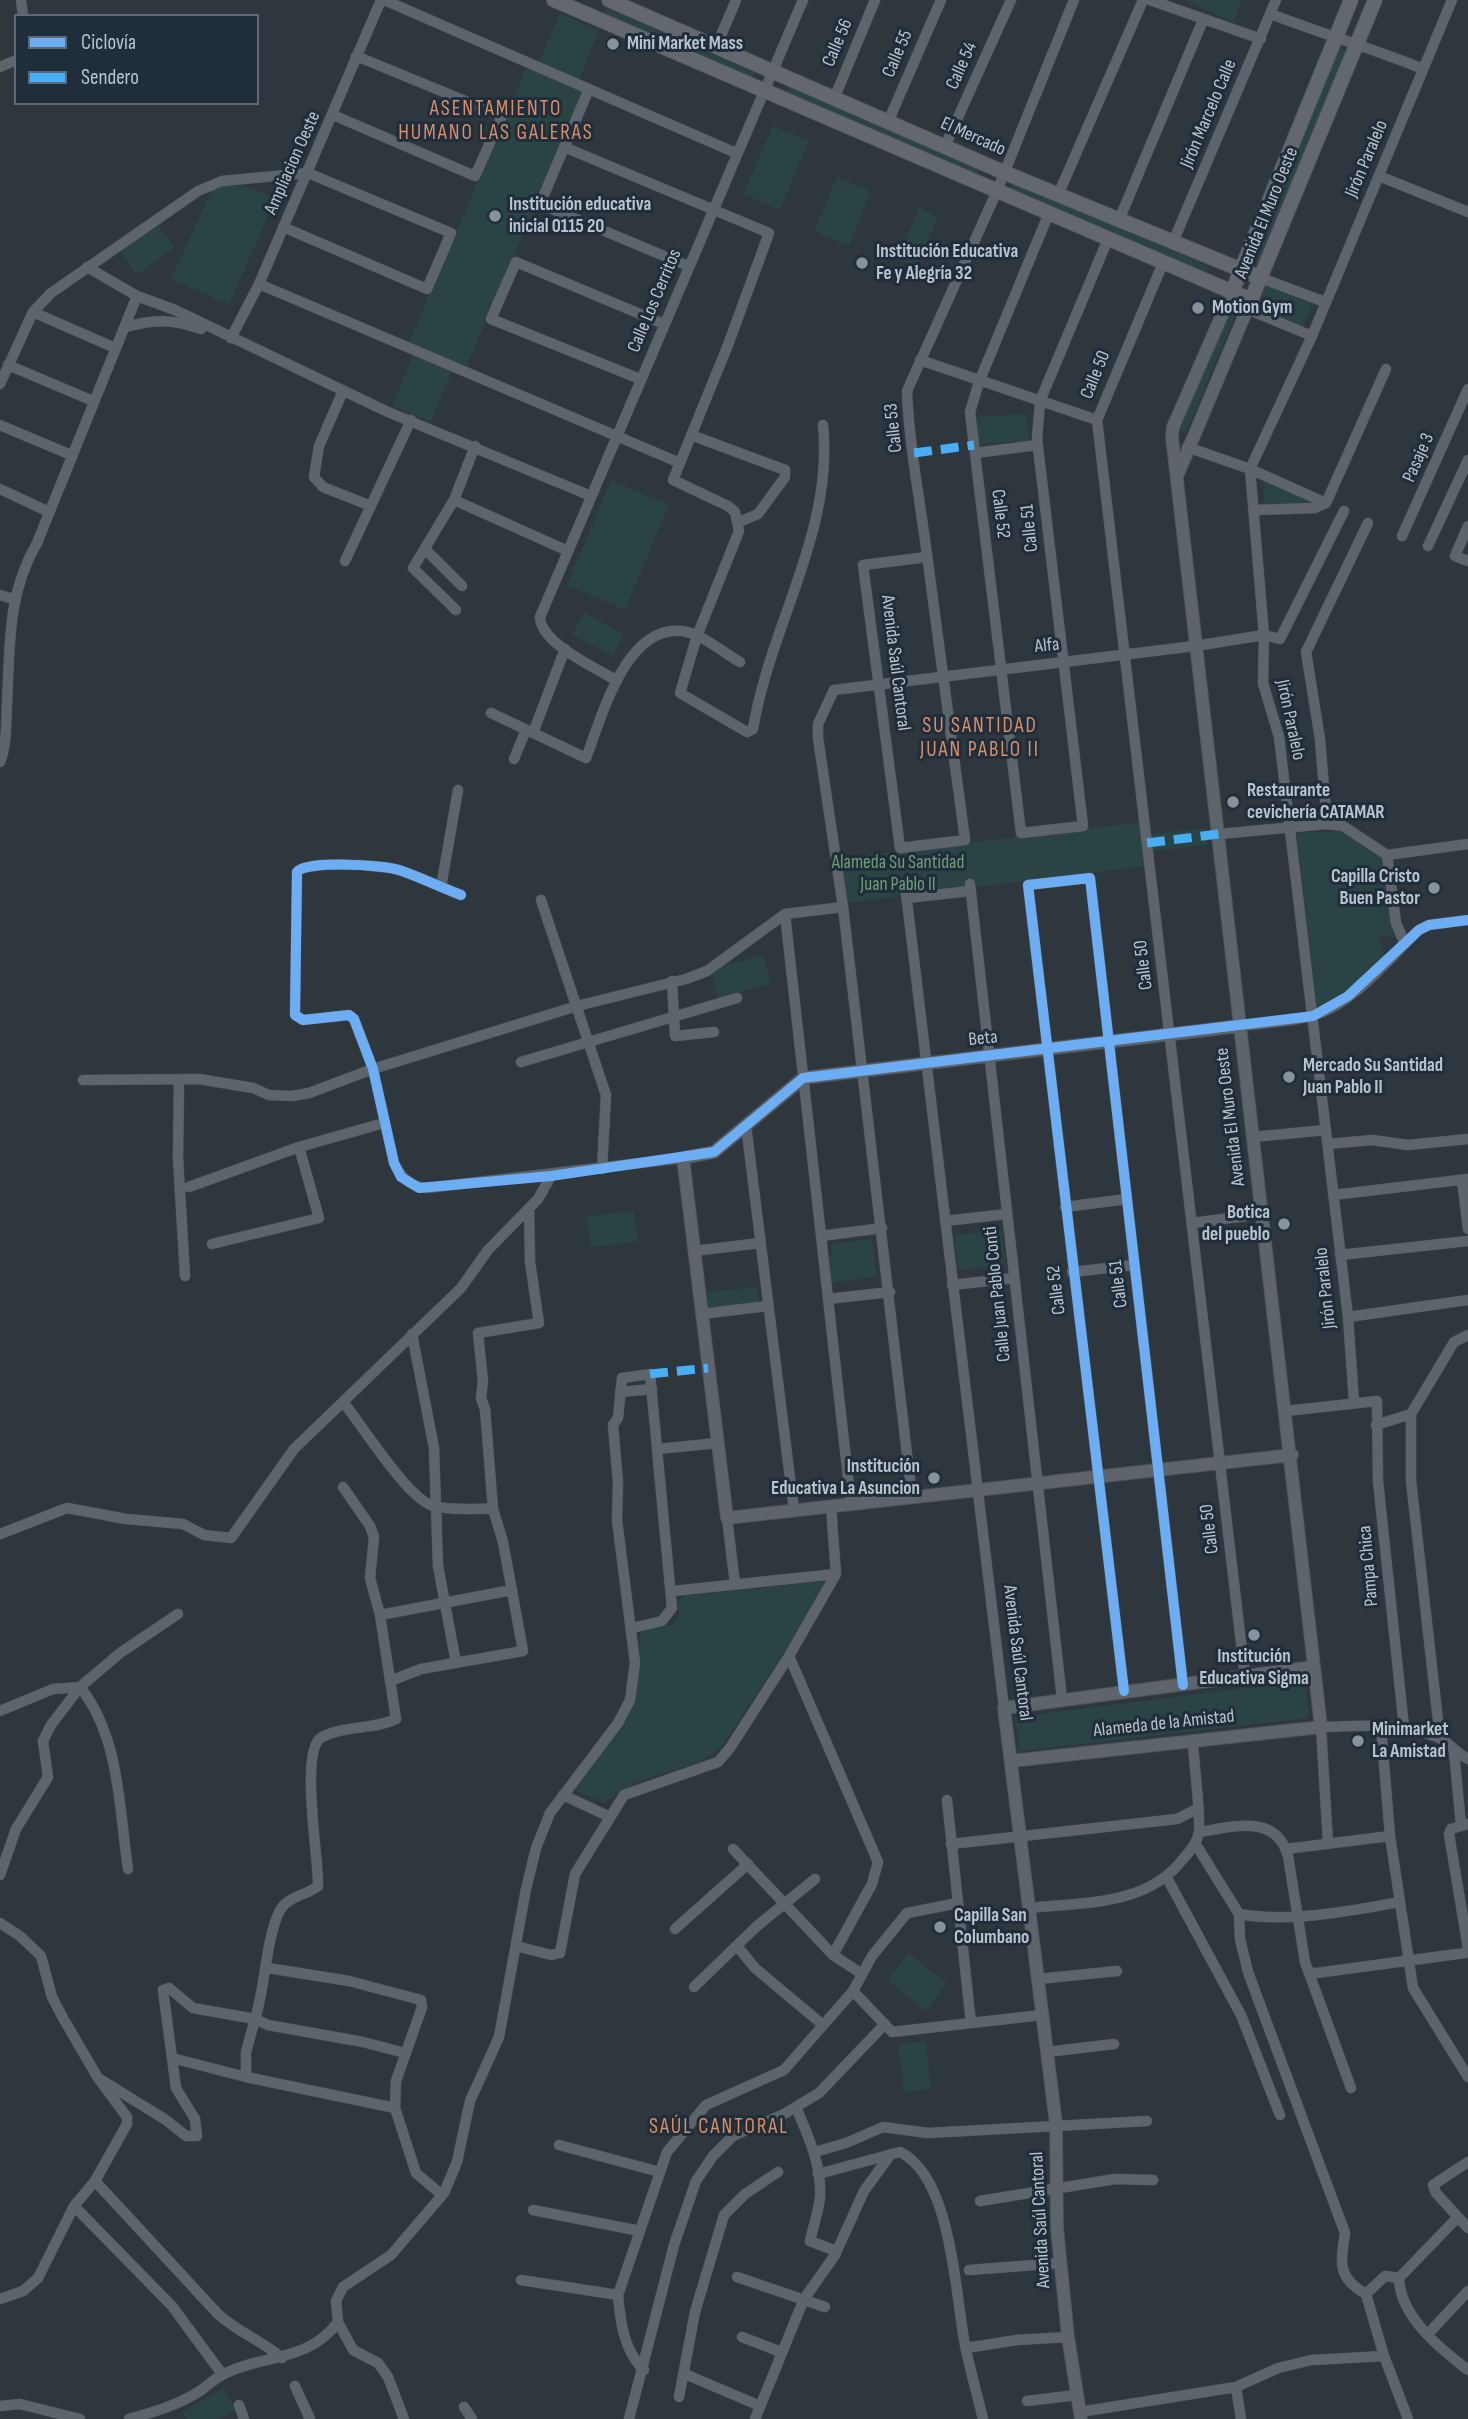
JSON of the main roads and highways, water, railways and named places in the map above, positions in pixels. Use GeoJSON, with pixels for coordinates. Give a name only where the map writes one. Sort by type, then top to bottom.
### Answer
{"type":"FeatureCollection","features":[{"type":"Feature","properties":{"kind":"main road","name":"El Mercado"},"geometry":{"type":"LineString","coordinates":[[554,0],[583,6],[763,90],[1232,292],[1249,305]]}},
{"type":"Feature","properties":{"kind":"main road","name":"El Mercado"},"geometry":{"type":"LineString","coordinates":[[609,0],[1003,172],[1261,278]]}},
{"type":"Feature","properties":{"kind":"main road","name":"Avenida El Muro Oeste"},"geometry":{"type":"LineString","coordinates":[[1232,292],[1351,0]]}},
{"type":"Feature","properties":{"kind":"main road","name":"Avenida El Muro Oeste"},"geometry":{"type":"LineString","coordinates":[[1249,305],[1375,0]]}},
{"type":"Feature","properties":{"kind":"place","name":"Mini Market Mass"},"geometry":{"type":"Point","coordinates":[613,44]}},
{"type":"Feature","properties":{"kind":"place","name":"Institución educativa inicial 0115 20"},"geometry":{"type":"Point","coordinates":[495,216]}},
{"type":"Feature","properties":{"kind":"place","name":"Institución Educativa Fe y Alegría 32"},"geometry":{"type":"Point","coordinates":[862,263]}},
{"type":"Feature","properties":{"kind":"place","name":"Motion Gym"},"geometry":{"type":"Point","coordinates":[1198,308]}},
{"type":"Feature","properties":{"kind":"place","name":"Restaurante cevichería CATAMAR"},"geometry":{"type":"Point","coordinates":[1233,802]}},
{"type":"Feature","properties":{"kind":"place","name":"Capilla Cristo Buen Pastor"},"geometry":{"type":"Point","coordinates":[1434,888]}},
{"type":"Feature","properties":{"kind":"place","name":"Mercado Su Santidad Juan Pablo II"},"geometry":{"type":"Point","coordinates":[1289,1077]}},
{"type":"Feature","properties":{"kind":"place","name":"Botica del pueblo"},"geometry":{"type":"Point","coordinates":[1284,1224]}},
{"type":"Feature","properties":{"kind":"place","name":"Institución Educativa La Asuncion"},"geometry":{"type":"Point","coordinates":[934,1478]}},
{"type":"Feature","properties":{"kind":"place","name":"Institución Educativa Sigma"},"geometry":{"type":"Point","coordinates":[1254,1635]}},
{"type":"Feature","properties":{"kind":"place","name":"Minimarket La Amistad"},"geometry":{"type":"Point","coordinates":[1358,1741]}},
{"type":"Feature","properties":{"kind":"place","name":"Capilla San Columbano"},"geometry":{"type":"Point","coordinates":[940,1927]}},
{"type":"Feature","properties":{"kind":"district","name":"ASENTAMIENTO HUMANO LAS GALERAS"},"geometry":{"type":"Point","coordinates":[496,122]}},
{"type":"Feature","properties":{"kind":"district","name":"SU SANTIDAD JUAN PABLO II"},"geometry":{"type":"Point","coordinates":[980,739]}},
{"type":"Feature","properties":{"kind":"district","name":"SAÚL CANTORAL"},"geometry":{"type":"Point","coordinates":[719,2128]}},
{"type":"Feature","properties":{"kind":"park label","name":"Alameda Su Santidad Juan Pablo II"},"geometry":{"type":"Point","coordinates":[898,874]}}]}
